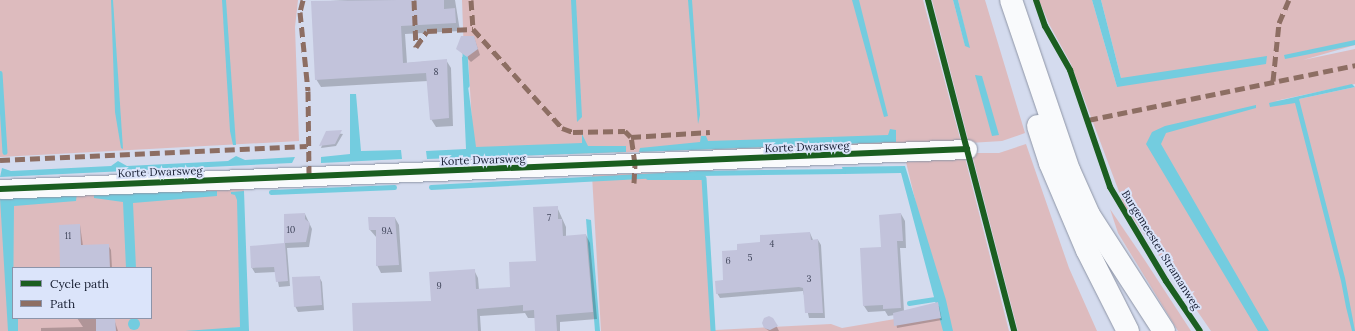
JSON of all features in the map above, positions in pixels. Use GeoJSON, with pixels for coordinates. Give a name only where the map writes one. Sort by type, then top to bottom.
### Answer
{"type":"FeatureCollection","features":[{"type":"Feature","properties":{"kind":"main road"},"geometry":{"type":"LineString","coordinates":[[998,0],[1050,164],[1087,250],[1128,331]]}},
{"type":"Feature","properties":{"kind":"main road"},"geometry":{"type":"LineString","coordinates":[[1011,0],[1069,170],[1086,209],[1164,331]]}},
{"type":"Feature","properties":{"kind":"street","name":"Korte Dwarsweg"},"geometry":{"type":"LineString","coordinates":[[0,189],[968,149]]}},
{"type":"Feature","properties":{"kind":"shaded area"},"geometry":{"type":"Polygon","coordinates":[[[0,0],[298,0],[295,27],[299,141],[0,157],[0,0]]]}},
{"type":"Feature","properties":{"kind":"shaded area"},"geometry":{"type":"Polygon","coordinates":[[[462,0],[923,0],[961,142],[474,157],[468,56],[464,56],[462,0]]]}},
{"type":"Feature","properties":{"kind":"shaded area"},"geometry":{"type":"Polygon","coordinates":[[[932,0],[953,0],[965,45],[969,47],[958,0],[985,0],[1025,133],[1002,141],[969,143],[932,0]]]}},
{"type":"Feature","properties":{"kind":"shaded area"},"geometry":{"type":"Polygon","coordinates":[[[1039,0],[1092,0],[1117,87],[1121,78],[1101,0],[1355,0],[1355,45],[1303,60],[1355,49],[1355,84],[1275,101],[1299,99],[1355,87],[1355,331],[1211,331],[1124,205],[1071,64],[1049,24],[1039,0]]]}},
{"type":"Feature","properties":{"kind":"shaded area"},"geometry":{"type":"Polygon","coordinates":[[[1026,144],[1069,268],[1097,331],[1018,331],[973,158],[976,153],[999,153],[1026,144]]]}},
{"type":"Feature","properties":{"kind":"shaded area"},"geometry":{"type":"Polygon","coordinates":[[[965,158],[1009,331],[601,331],[592,175],[705,171],[715,330],[831,324],[842,328],[942,311],[906,162],[965,158]]]}},
{"type":"Feature","properties":{"kind":"shaded area"},"geometry":{"type":"Polygon","coordinates":[[[244,188],[240,327],[209,331],[0,331],[0,198],[244,188]]]}},
{"type":"Feature","properties":{"kind":"shaded area"},"geometry":{"type":"Polygon","coordinates":[[[1110,209],[1191,331],[1178,331],[1118,233],[1110,209]]]}},
{"type":"Feature","properties":{"kind":"water"},"geometry":{"type":"Polygon","coordinates":[[[111,0],[113,0],[123,149],[121,148],[115,112],[111,0]]]}},
{"type":"Feature","properties":{"kind":"water"},"geometry":{"type":"Polygon","coordinates":[[[222,0],[226,0],[236,145],[233,145],[230,131],[222,0]]]}},
{"type":"Feature","properties":{"kind":"water"},"geometry":{"type":"Polygon","coordinates":[[[571,0],[576,0],[582,117],[577,122],[571,0]]]}},
{"type":"Feature","properties":{"kind":"water"},"geometry":{"type":"Polygon","coordinates":[[[688,0],[692,0],[700,115],[698,124],[688,0]]]}},
{"type":"Feature","properties":{"kind":"water"},"geometry":{"type":"Polygon","coordinates":[[[852,0],[859,0],[888,116],[884,117],[852,0]]]}},
{"type":"Feature","properties":{"kind":"water"},"geometry":{"type":"Polygon","coordinates":[[[953,0],[958,0],[970,48],[965,46],[953,0]]]}},
{"type":"Feature","properties":{"kind":"water"},"geometry":{"type":"Polygon","coordinates":[[[1092,0],[1101,0],[1121,78],[1267,56],[1266,64],[1117,87],[1092,0]]]}},
{"type":"Feature","properties":{"kind":"water"},"geometry":{"type":"Polygon","coordinates":[[[1355,40],[1355,45],[1285,59],[1284,55],[1355,40]]]}},
{"type":"Feature","properties":{"kind":"water"},"geometry":{"type":"Polygon","coordinates":[[[464,56],[476,147],[582,143],[582,134],[588,146],[626,146],[626,152],[427,159],[426,151],[466,149],[462,57],[464,56]]]}},
{"type":"Feature","properties":{"kind":"water"},"geometry":{"type":"Polygon","coordinates":[[[975,75],[982,76],[999,135],[992,136],[975,75]]]}},
{"type":"Feature","properties":{"kind":"water"},"geometry":{"type":"Polygon","coordinates":[[[1352,84],[1355,87],[1299,99],[1345,278],[1355,331],[1352,331],[1341,281],[1295,103],[1270,107],[1269,103],[1352,84]]]}},
{"type":"Feature","properties":{"kind":"water"},"geometry":{"type":"Polygon","coordinates":[[[350,94],[356,94],[361,151],[401,150],[402,159],[321,163],[321,157],[350,154],[350,94]]]}},
{"type":"Feature","properties":{"kind":"water"},"geometry":{"type":"Polygon","coordinates":[[[1256,105],[1256,108],[1166,133],[1161,144],[1269,331],[1258,331],[1146,144],[1152,132],[1165,126],[1256,105]]]}},
{"type":"Feature","properties":{"kind":"water"},"geometry":{"type":"Polygon","coordinates":[[[890,129],[896,130],[896,142],[639,152],[640,148],[700,142],[701,136],[706,136],[708,141],[888,135],[890,129]]]}},
{"type":"Feature","properties":{"kind":"water"},"geometry":{"type":"Polygon","coordinates":[[[236,156],[245,160],[295,157],[292,163],[0,177],[2,168],[11,171],[111,166],[118,161],[127,166],[228,161],[236,156]]]}},
{"type":"Feature","properties":{"kind":"water"},"geometry":{"type":"Polygon","coordinates":[[[905,166],[946,300],[953,331],[943,331],[901,173],[844,174],[842,167],[905,166]]]}},
{"type":"Feature","properties":{"kind":"water"},"geometry":{"type":"Polygon","coordinates":[[[217,191],[217,196],[133,203],[136,267],[126,267],[123,202],[94,198],[94,193],[217,191]]]}},
{"type":"Feature","properties":{"kind":"water"},"geometry":{"type":"Polygon","coordinates":[[[244,191],[249,331],[185,331],[240,327],[237,200],[235,195],[231,194],[231,192],[244,191]]]}},
{"type":"Feature","properties":{"kind":"water"},"geometry":{"type":"Polygon","coordinates":[[[77,193],[76,201],[14,206],[12,319],[18,319],[18,331],[8,331],[0,198],[77,193]]]}},
{"type":"Feature","properties":{"kind":"water"},"geometry":{"type":"Polygon","coordinates":[[[586,219],[591,220],[600,331],[595,331],[586,219]]]}},
{"type":"Feature","properties":{"kind":"water"},"geometry":{"type":"Polygon","coordinates":[[[131,319],[137,319],[140,322],[140,326],[136,330],[132,330],[128,326],[128,322],[131,319]]]}},
{"type":"Feature","properties":{"kind":"building"},"geometry":{"type":"Polygon","coordinates":[[[444,0],[444,9],[455,8],[456,23],[401,26],[403,63],[447,59],[449,118],[430,120],[426,73],[315,80],[311,1],[444,0]]]}},
{"type":"Feature","properties":{"kind":"building"},"geometry":{"type":"Polygon","coordinates":[[[461,36],[474,36],[478,49],[467,57],[456,49],[461,36]]]}},
{"type":"Feature","properties":{"kind":"building"},"geometry":{"type":"Polygon","coordinates":[[[342,130],[335,144],[319,146],[326,131],[342,130]]]}},
{"type":"Feature","properties":{"kind":"building"},"geometry":{"type":"Polygon","coordinates":[[[558,206],[558,219],[562,219],[563,236],[586,234],[593,312],[556,315],[557,331],[535,331],[534,310],[523,311],[523,305],[477,309],[478,331],[353,331],[352,303],[431,301],[429,272],[475,269],[476,289],[510,287],[509,262],[536,261],[533,207],[558,206]]]}},
{"type":"Feature","properties":{"kind":"building"},"geometry":{"type":"Polygon","coordinates":[[[305,213],[305,219],[310,223],[306,242],[285,243],[288,281],[276,282],[274,267],[251,268],[250,246],[284,243],[284,214],[305,213]]]}},
{"type":"Feature","properties":{"kind":"building"},"geometry":{"type":"Polygon","coordinates":[[[901,213],[903,241],[897,241],[901,308],[883,309],[883,305],[863,306],[860,248],[881,247],[879,215],[901,213]]]}},
{"type":"Feature","properties":{"kind":"building"},"geometry":{"type":"Polygon","coordinates":[[[368,217],[395,217],[399,265],[376,266],[376,230],[369,230],[368,217]]]}},
{"type":"Feature","properties":{"kind":"building"},"geometry":{"type":"Polygon","coordinates":[[[80,224],[81,245],[109,244],[110,267],[60,267],[59,225],[80,224]]]}},
{"type":"Feature","properties":{"kind":"building"},"geometry":{"type":"Polygon","coordinates":[[[810,232],[811,240],[818,239],[823,313],[805,313],[803,288],[799,287],[716,294],[715,281],[723,280],[722,251],[737,250],[737,244],[760,242],[760,235],[810,232]]]}},
{"type":"Feature","properties":{"kind":"building"},"geometry":{"type":"Polygon","coordinates":[[[320,276],[322,305],[294,307],[292,277],[320,276]]]}},
{"type":"Feature","properties":{"kind":"building"},"geometry":{"type":"Polygon","coordinates":[[[938,302],[941,318],[894,326],[893,313],[938,302]]]}},
{"type":"Feature","properties":{"kind":"building"},"geometry":{"type":"Polygon","coordinates":[[[769,316],[773,318],[778,326],[770,330],[764,328],[762,323],[764,318],[769,316]]]}},
{"type":"Feature","properties":{"kind":"building"},"geometry":{"type":"Polygon","coordinates":[[[96,319],[115,319],[116,331],[96,331],[96,319]]]}},
{"type":"Feature","properties":{"kind":"waterway"},"geometry":{"type":"LineString","coordinates":[[465,54],[467,85]]}},
{"type":"Feature","properties":{"kind":"waterway"},"geometry":{"type":"LineString","coordinates":[[0,73],[5,152]]}},
{"type":"Feature","properties":{"kind":"waterway"},"geometry":{"type":"LineString","coordinates":[[431,187],[698,173],[843,171]]}},
{"type":"Feature","properties":{"kind":"waterway"},"geometry":{"type":"LineString","coordinates":[[648,178],[704,178],[713,331]]}},
{"type":"Feature","properties":{"kind":"waterway"},"geometry":{"type":"LineString","coordinates":[[271,192],[394,187]]}},
{"type":"Feature","properties":{"kind":"waterway"},"geometry":{"type":"LineString","coordinates":[[909,303],[935,299]]}},
{"type":"Feature","properties":{"kind":"marked path"},"geometry":{"type":"LineString","coordinates":[[303,0],[300,12],[308,91],[309,176]]}},
{"type":"Feature","properties":{"kind":"marked path"},"geometry":{"type":"LineString","coordinates":[[414,0],[416,47]]}},
{"type":"Feature","properties":{"kind":"marked path"},"geometry":{"type":"LineString","coordinates":[[471,0],[473,29],[562,128],[573,132],[625,131],[631,137]]}},
{"type":"Feature","properties":{"kind":"marked path"},"geometry":{"type":"LineString","coordinates":[[1273,81],[1279,23],[1289,0]]}},
{"type":"Feature","properties":{"kind":"marked path"},"geometry":{"type":"LineString","coordinates":[[416,47],[427,31],[473,29]]}},
{"type":"Feature","properties":{"kind":"marked path"},"geometry":{"type":"LineString","coordinates":[[1088,120],[1355,65]]}},
{"type":"Feature","properties":{"kind":"marked path"},"geometry":{"type":"LineString","coordinates":[[634,183],[635,164],[631,137],[710,132]]}},
{"type":"Feature","properties":{"kind":"marked path"},"geometry":{"type":"LineString","coordinates":[[0,160],[307,146]]}},
{"type":"Feature","properties":{"kind":"cycle path"},"geometry":{"type":"LineString","coordinates":[[928,0],[1014,331]]}},
{"type":"Feature","properties":{"kind":"cycle path","name":"Burgemeester Stramanweg"},"geometry":{"type":"LineString","coordinates":[[1036,0],[1045,26],[1070,70],[1110,187],[1166,281],[1200,331]]}},
{"type":"Feature","properties":{"kind":"cycle path"},"geometry":{"type":"LineString","coordinates":[[0,189],[967,149]]}}]}
